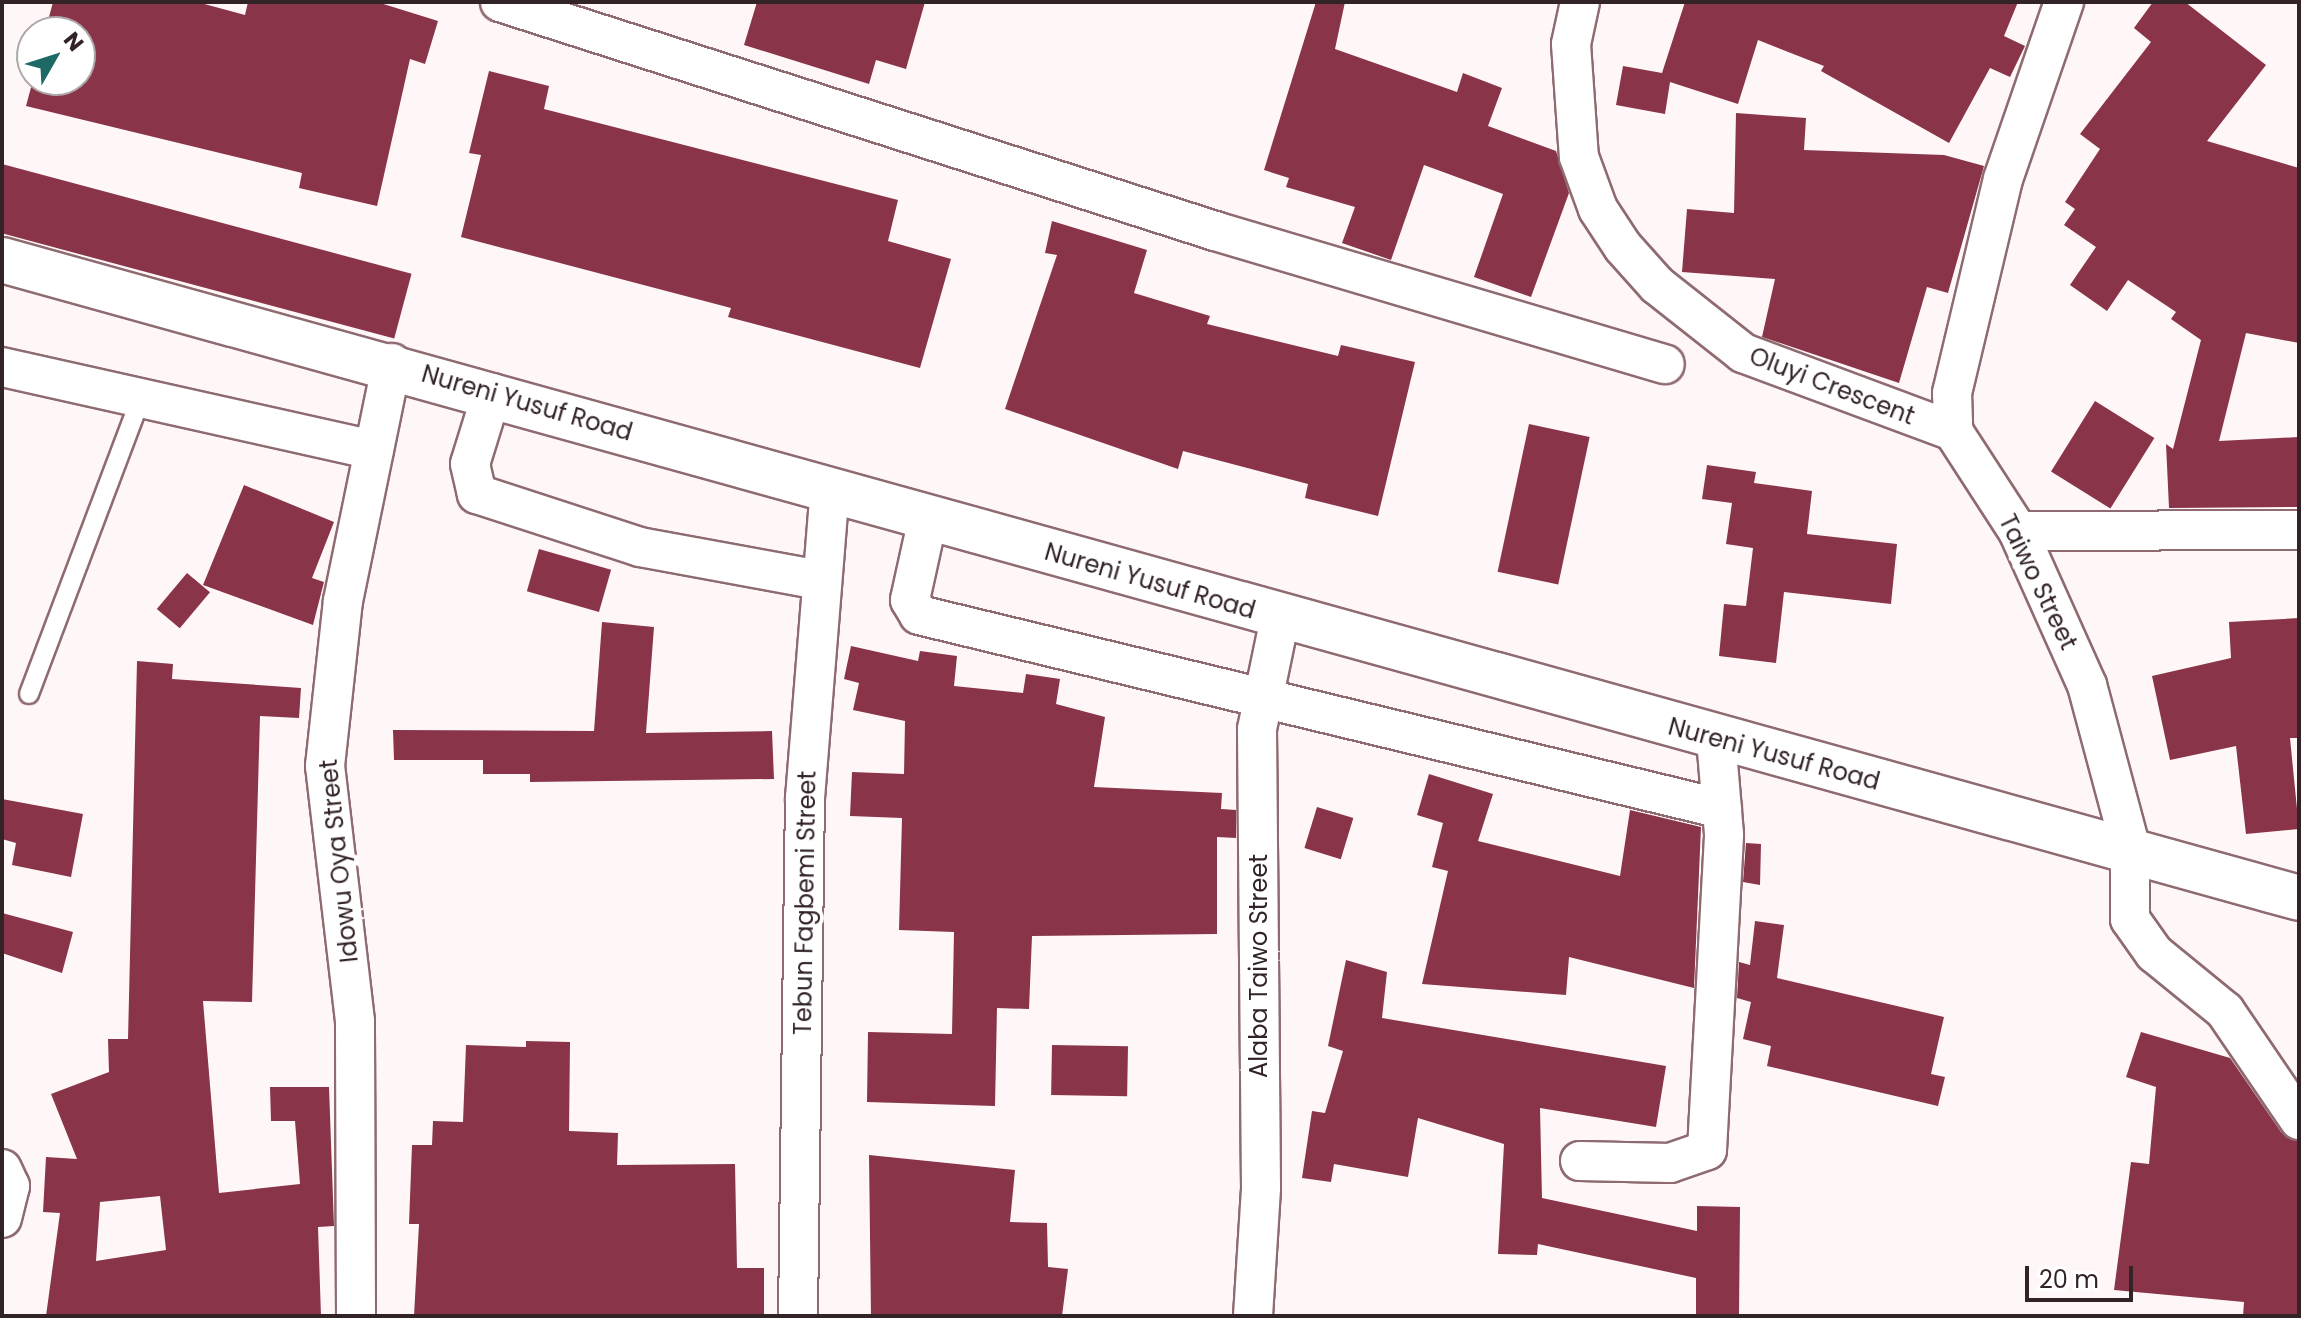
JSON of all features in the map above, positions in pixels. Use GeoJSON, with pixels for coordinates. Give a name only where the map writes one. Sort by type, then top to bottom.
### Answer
{"type":"FeatureCollection","features":[{"type":"Feature","properties":{"kind":"street"},"geometry":{"type":"LineString","coordinates":[[500,2],[1215,231],[1665,364]]}},
{"type":"Feature","properties":{"kind":"street","name":"Oluyi Crescent"},"geometry":{"type":"LineString","coordinates":[[1580,2],[1571,44],[1579,157],[1598,209],[1623,247],[1657,285],[1743,353],[1953,431]]}},
{"type":"Feature","properties":{"kind":"street"},"geometry":{"type":"LineString","coordinates":[[1953,431],[1952,393],[2003,179],[2064,2]]}},
{"type":"Feature","properties":{"kind":"street","name":"Nureni Yusuf Road"},"geometry":{"type":"LineString","coordinates":[[2,260],[392,363],[1280,618],[1716,739],[2130,846],[2299,898]]}},
{"type":"Feature","properties":{"kind":"street","name":"Idowu Oya Street"},"geometry":{"type":"LineString","coordinates":[[356,1316],[355,1021],[325,766],[343,601],[392,363]]}},
{"type":"Feature","properties":{"kind":"street"},"geometry":{"type":"LineString","coordinates":[[2,367],[374,450]]}},
{"type":"Feature","properties":{"kind":"street"},"geometry":{"type":"LineString","coordinates":[[492,393],[470,464],[477,494],[640,547],[820,580]]}},
{"type":"Feature","properties":{"kind":"street","name":"Taiwo Street"},"geometry":{"type":"LineString","coordinates":[[1953,431],[2018,531],[2087,685],[2130,846],[2130,919],[2154,953],[2225,1011],[2299,1120]]}},
{"type":"Feature","properties":{"kind":"street","name":"Tebun Fagbemi Street"},"geometry":{"type":"LineString","coordinates":[[798,1316],[805,798],[820,580],[830,490]]}},
{"type":"Feature","properties":{"kind":"street"},"geometry":{"type":"LineString","coordinates":[[928,518],[910,600],[919,615],[1259,700],[1722,809]]}},
{"type":"Feature","properties":{"kind":"street"},"geometry":{"type":"LineString","coordinates":[[2018,531],[2299,530]]}},
{"type":"Feature","properties":{"kind":"street","name":"Alaba Taiwo Street"},"geometry":{"type":"LineString","coordinates":[[1253,1316],[1261,1188],[1259,700],[1280,618]]}},
{"type":"Feature","properties":{"kind":"street"},"geometry":{"type":"LineString","coordinates":[[1580,1161],[1670,1163],[1707,1150],[1720,973],[1722,809],[1716,739]]}},
{"type":"Feature","properties":{"kind":"street"},"geometry":{"type":"LineString","coordinates":[[2,1169],[10,1186],[2,1218]]}},
{"type":"Feature","properties":{"kind":"lane"},"geometry":{"type":"LineString","coordinates":[[29,694],[141,398]]}},
{"type":"Feature","properties":{"kind":"building"},"geometry":{"type":"Polygon","coordinates":[[[53,2],[197,2],[245,15],[248,2],[377,2],[438,21],[425,64],[410,59],[377,206],[299,188],[302,173],[26,106],[29,96],[96,96],[96,16],[49,16],[53,2]]]}},
{"type":"Feature","properties":{"kind":"building"},"geometry":{"type":"Polygon","coordinates":[[[757,2],[925,2],[906,69],[876,60],[869,84],[744,45],[757,2]]]}},
{"type":"Feature","properties":{"kind":"building"},"geometry":{"type":"Polygon","coordinates":[[[1316,2],[1345,2],[1335,49],[1457,92],[1463,73],[1502,88],[1488,126],[1556,151],[1569,193],[1531,297],[1474,277],[1503,194],[1424,165],[1391,260],[1342,243],[1355,207],[1286,187],[1289,178],[1264,170],[1316,2]]]}},
{"type":"Feature","properties":{"kind":"building"},"geometry":{"type":"Polygon","coordinates":[[[1685,2],[2018,2],[2004,36],[2025,46],[2010,77],[1990,68],[1949,143],[1821,71],[1824,66],[1758,40],[1738,104],[1670,82],[1665,114],[1616,105],[1623,66],[1662,73],[1685,2]]]}},
{"type":"Feature","properties":{"kind":"building"},"geometry":{"type":"Polygon","coordinates":[[[2153,2],[2185,2],[2266,65],[2207,141],[2299,168],[2299,343],[2246,333],[2219,441],[2299,437],[2299,507],[2169,508],[2166,444],[2173,449],[2201,340],[2171,319],[2176,312],[2128,280],[2107,311],[2070,285],[2096,247],[2064,225],[2075,209],[2065,202],[2100,149],[2080,134],[2151,42],[2134,28],[2153,2]]]}},
{"type":"Feature","properties":{"kind":"building"},"geometry":{"type":"Polygon","coordinates":[[[489,71],[549,86],[544,109],[898,200],[888,241],[951,259],[920,368],[728,317],[731,308],[461,237],[481,155],[469,153],[489,71]]]}},
{"type":"Feature","properties":{"kind":"building"},"geometry":{"type":"Polygon","coordinates":[[[1736,113],[1806,118],[1804,150],[1944,155],[1984,166],[1948,293],[1927,287],[1899,383],[1762,337],[1775,279],[1682,272],[1687,209],[1734,213],[1736,113]]]}},
{"type":"Feature","properties":{"kind":"building"},"geometry":{"type":"Polygon","coordinates":[[[2,164],[412,274],[394,338],[2,233],[2,164]]]}},
{"type":"Feature","properties":{"kind":"building"},"geometry":{"type":"Polygon","coordinates":[[[1052,221],[1147,250],[1134,293],[1210,316],[1207,324],[1338,356],[1341,345],[1415,362],[1378,516],[1305,498],[1308,484],[1183,451],[1178,469],[1005,409],[1057,255],[1045,253],[1052,221]]]}},
{"type":"Feature","properties":{"kind":"building"},"geometry":{"type":"Polygon","coordinates":[[[2095,401],[2154,438],[2110,508],[2051,471],[2095,401]]]}},
{"type":"Feature","properties":{"kind":"building"},"geometry":{"type":"Polygon","coordinates":[[[1529,424],[1590,437],[1558,585],[1498,572],[1529,424]]]}},
{"type":"Feature","properties":{"kind":"building"},"geometry":{"type":"Polygon","coordinates":[[[1707,465],[1756,472],[1754,483],[1812,491],[1807,534],[1897,544],[1891,604],[1784,592],[1776,663],[1719,656],[1724,604],[1746,606],[1753,548],[1726,544],[1732,503],[1702,499],[1707,465]]]}},
{"type":"Feature","properties":{"kind":"building"},"geometry":{"type":"Polygon","coordinates":[[[244,485],[334,522],[312,578],[324,582],[313,625],[203,585],[244,485]]]}},
{"type":"Feature","properties":{"kind":"building"},"geometry":{"type":"Polygon","coordinates":[[[539,549],[611,570],[599,612],[527,591],[539,549]]]}},
{"type":"Feature","properties":{"kind":"building"},"geometry":{"type":"Polygon","coordinates":[[[187,573],[210,592],[180,628],[157,609],[187,573]]]}},
{"type":"Feature","properties":{"kind":"building"},"geometry":{"type":"Polygon","coordinates":[[[2299,618],[2299,738],[2290,738],[2299,829],[2246,834],[2236,746],[2170,760],[2152,676],[2231,658],[2229,622],[2299,618]]]}},
{"type":"Feature","properties":{"kind":"building"},"geometry":{"type":"Polygon","coordinates":[[[602,622],[654,627],[646,733],[772,731],[774,779],[530,782],[530,774],[483,774],[483,760],[394,760],[393,730],[594,731],[602,622]]]}},
{"type":"Feature","properties":{"kind":"building"},"geometry":{"type":"Polygon","coordinates":[[[851,646],[918,661],[920,651],[957,656],[954,686],[1023,693],[1026,674],[1060,679],[1056,704],[1105,717],[1094,787],[1222,793],[1221,809],[1236,810],[1236,838],[1217,837],[1217,934],[1032,936],[1029,1009],[997,1008],[995,1106],[867,1102],[868,1032],[952,1034],[954,932],[899,930],[902,818],[850,816],[852,772],[904,774],[905,721],[853,710],[859,683],[844,679],[851,646]]]}},
{"type":"Feature","properties":{"kind":"building"},"geometry":{"type":"Polygon","coordinates":[[[137,661],[173,664],[172,679],[301,688],[299,718],[260,716],[252,1002],[203,1001],[219,1193],[300,1184],[295,1121],[271,1121],[270,1087],[329,1087],[334,1226],[318,1227],[321,1316],[46,1316],[60,1213],[43,1212],[46,1157],[77,1159],[51,1094],[109,1072],[108,1039],[128,1039],[137,661]],[[160,1196],[100,1202],[96,1261],[166,1250],[160,1196]]]}},
{"type":"Feature","properties":{"kind":"building"},"geometry":{"type":"Polygon","coordinates":[[[1429,774],[1493,794],[1478,841],[1620,876],[1630,810],[1701,827],[1694,988],[1569,957],[1566,995],[1422,984],[1448,871],[1432,867],[1443,823],[1417,815],[1429,774]]]}},
{"type":"Feature","properties":{"kind":"building"},"geometry":{"type":"Polygon","coordinates":[[[2,799],[83,814],[71,877],[12,865],[16,843],[2,839],[2,799]]]}},
{"type":"Feature","properties":{"kind":"building"},"geometry":{"type":"Polygon","coordinates":[[[1317,807],[1353,818],[1341,859],[1304,848],[1317,807]]]}},
{"type":"Feature","properties":{"kind":"building"},"geometry":{"type":"Polygon","coordinates":[[[1746,843],[1761,844],[1760,885],[1743,882],[1746,843]]]}},
{"type":"Feature","properties":{"kind":"building"},"geometry":{"type":"Polygon","coordinates":[[[2,913],[73,932],[62,973],[2,953],[2,913]]]}},
{"type":"Feature","properties":{"kind":"building"},"geometry":{"type":"Polygon","coordinates":[[[1755,921],[1784,925],[1777,978],[1944,1017],[1931,1074],[1945,1077],[1938,1106],[1767,1066],[1771,1046],[1743,1039],[1751,1002],[1737,998],[1739,962],[1750,965],[1755,921]]]}},
{"type":"Feature","properties":{"kind":"building"},"geometry":{"type":"Polygon","coordinates":[[[1346,960],[1387,972],[1382,1018],[1666,1066],[1656,1127],[1540,1108],[1542,1198],[1697,1231],[1697,1206],[1740,1207],[1739,1316],[1696,1316],[1696,1278],[1538,1244],[1537,1255],[1498,1254],[1504,1144],[1418,1118],[1408,1177],[1334,1164],[1331,1182],[1302,1178],[1312,1111],[1325,1113],[1343,1051],[1328,1046],[1346,960]]]}},
{"type":"Feature","properties":{"kind":"building"},"geometry":{"type":"Polygon","coordinates":[[[2141,1032],[2230,1058],[2281,1132],[2299,1142],[2299,1316],[2243,1316],[2244,1302],[2114,1290],[2131,1162],[2149,1164],[2156,1087],[2126,1077],[2141,1032]]]}},
{"type":"Feature","properties":{"kind":"building"},"geometry":{"type":"Polygon","coordinates":[[[526,1041],[570,1042],[569,1131],[618,1133],[617,1165],[735,1164],[737,1268],[764,1268],[764,1316],[414,1316],[419,1224],[409,1224],[412,1145],[432,1145],[433,1121],[463,1122],[466,1045],[526,1047],[526,1041]]]}},
{"type":"Feature","properties":{"kind":"building"},"geometry":{"type":"Polygon","coordinates":[[[1052,1045],[1128,1046],[1127,1096],[1051,1095],[1052,1045]]]}},
{"type":"Feature","properties":{"kind":"building"},"geometry":{"type":"Polygon","coordinates":[[[869,1155],[1015,1170],[1010,1222],[1047,1223],[1048,1267],[1068,1269],[1062,1316],[871,1316],[869,1155]]]}}]}
